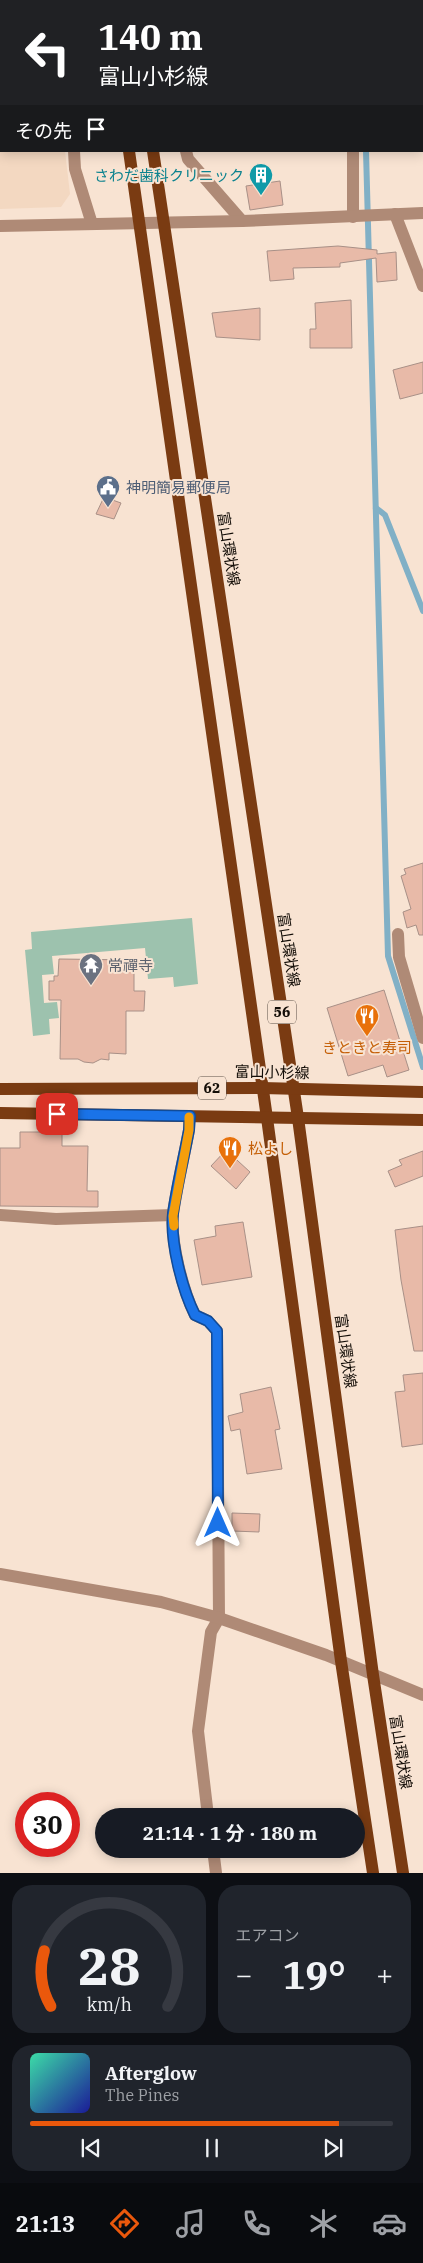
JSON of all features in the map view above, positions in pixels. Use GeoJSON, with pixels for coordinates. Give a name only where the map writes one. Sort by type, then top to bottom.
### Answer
{"type":"FeatureCollection","features":[{"type":"Feature","properties":{"kind":"main road","name":"56"},"geometry":{"type":"LineString","coordinates":[[129,152],[267,1118],[341,1661],[373,1873]]}},
{"type":"Feature","properties":{"kind":"main road","name":"富山環状線"},"geometry":{"type":"LineString","coordinates":[[153,152],[294,1088],[373,1674],[403,1873]]}},
{"type":"Feature","properties":{"kind":"main road","name":"富山小杉線"},"geometry":{"type":"LineString","coordinates":[[0,1089],[294,1088],[423,1092]]}},
{"type":"Feature","properties":{"kind":"main road","name":"62"},"geometry":{"type":"LineString","coordinates":[[0,1113],[423,1120]]}},
{"type":"Feature","properties":{"kind":"street"},"geometry":{"type":"LineString","coordinates":[[74,152],[75,169],[92,224]]}},
{"type":"Feature","properties":{"kind":"street"},"geometry":{"type":"LineString","coordinates":[[186,152],[188,159],[242,221]]}},
{"type":"Feature","properties":{"kind":"street"},"geometry":{"type":"LineString","coordinates":[[353,152],[353,217]]}},
{"type":"Feature","properties":{"kind":"street"},"geometry":{"type":"LineString","coordinates":[[0,226],[242,221],[423,213]]}},
{"type":"Feature","properties":{"kind":"street"},"geometry":{"type":"LineString","coordinates":[[394,214],[423,286]]}},
{"type":"Feature","properties":{"kind":"street"},"geometry":{"type":"LineString","coordinates":[[398,934],[399,957],[423,1038]]}},
{"type":"Feature","properties":{"kind":"street"},"geometry":{"type":"LineString","coordinates":[[190,1116],[173,1216],[176,1255],[195,1315],[208,1321],[217,1331],[219,1618],[211,1632],[198,1731],[207,1808]]}},
{"type":"Feature","properties":{"kind":"street"},"geometry":{"type":"LineString","coordinates":[[0,1215],[56,1219],[173,1216]]}},
{"type":"Feature","properties":{"kind":"street"},"geometry":{"type":"LineString","coordinates":[[0,1574],[161,1602],[219,1618],[341,1661],[423,1695]]}},
{"type":"Feature","properties":{"kind":"street"},"geometry":{"type":"LineString","coordinates":[[214,1858],[216,1873]]}},
{"type":"Feature","properties":{"kind":"shaded area"},"geometry":{"type":"Polygon","coordinates":[[[0,152],[65,152],[70,194],[61,207],[0,209],[0,152]]]}},
{"type":"Feature","properties":{"kind":"green space"},"geometry":{"type":"Polygon","coordinates":[[[192,918],[198,984],[174,987],[173,977],[148,979],[145,948],[52,956],[54,974],[42,975],[44,1003],[57,1002],[59,1018],[49,1019],[50,1034],[33,1036],[25,950],[32,949],[31,932],[192,918]]]}},
{"type":"Feature","properties":{"kind":"building","name":"さわだ歯科クリニック"},"geometry":{"type":"Polygon","coordinates":[[[280,181],[283,205],[250,210],[246,186],[280,181]]]}},
{"type":"Feature","properties":{"kind":"building"},"geometry":{"type":"Polygon","coordinates":[[[338,246],[377,250],[377,254],[396,252],[397,280],[377,282],[376,258],[340,263],[340,267],[293,268],[294,279],[270,281],[267,251],[338,246]]]}},
{"type":"Feature","properties":{"kind":"building"},"geometry":{"type":"Polygon","coordinates":[[[351,300],[352,348],[310,348],[310,329],[316,329],[315,303],[351,300]]]}},
{"type":"Feature","properties":{"kind":"building"},"geometry":{"type":"Polygon","coordinates":[[[260,308],[260,340],[216,337],[212,313],[260,308]]]}},
{"type":"Feature","properties":{"kind":"building"},"geometry":{"type":"Polygon","coordinates":[[[423,362],[423,393],[400,399],[393,370],[423,362]]]}},
{"type":"Feature","properties":{"kind":"building","name":"神明簡易郵便局"},"geometry":{"type":"Polygon","coordinates":[[[104,497],[121,503],[114,519],[96,514],[104,497]]]}},
{"type":"Feature","properties":{"kind":"building"},"geometry":{"type":"Polygon","coordinates":[[[423,863],[423,935],[419,935],[416,925],[407,928],[403,912],[411,909],[401,876],[406,874],[404,869],[423,863]]]}},
{"type":"Feature","properties":{"kind":"building","name":"常禪寺"},"geometry":{"type":"Polygon","coordinates":[[[59,959],[134,960],[134,991],[145,991],[144,1011],[126,1011],[126,1054],[109,1053],[109,1060],[101,1059],[93,1063],[78,1059],[60,1059],[61,1000],[49,1000],[49,981],[54,981],[54,976],[58,976],[59,959]]]}},
{"type":"Feature","properties":{"kind":"building","name":"きときと寿司"},"geometry":{"type":"Polygon","coordinates":[[[384,990],[409,1070],[387,1077],[383,1065],[348,1076],[327,1008],[384,990]]]}},
{"type":"Feature","properties":{"kind":"building"},"geometry":{"type":"Polygon","coordinates":[[[20,1132],[62,1132],[62,1146],[88,1146],[87,1191],[98,1191],[98,1207],[0,1206],[0,1148],[20,1148],[20,1132]]]}},
{"type":"Feature","properties":{"kind":"building","name":"松よし"},"geometry":{"type":"Polygon","coordinates":[[[226,1150],[250,1172],[236,1189],[211,1166],[226,1150]]]}},
{"type":"Feature","properties":{"kind":"building"},"geometry":{"type":"Polygon","coordinates":[[[423,1151],[423,1176],[395,1187],[388,1171],[402,1165],[399,1160],[423,1151]]]}},
{"type":"Feature","properties":{"kind":"building"},"geometry":{"type":"Polygon","coordinates":[[[243,1222],[252,1277],[202,1285],[194,1240],[216,1236],[215,1226],[243,1222]]]}},
{"type":"Feature","properties":{"kind":"building"},"geometry":{"type":"Polygon","coordinates":[[[423,1226],[423,1351],[414,1351],[401,1280],[395,1230],[423,1226]]]}},
{"type":"Feature","properties":{"kind":"building"},"geometry":{"type":"Polygon","coordinates":[[[423,1373],[423,1444],[402,1447],[395,1392],[405,1391],[403,1375],[423,1373]]]}},
{"type":"Feature","properties":{"kind":"building"},"geometry":{"type":"Polygon","coordinates":[[[271,1387],[280,1429],[275,1430],[282,1469],[247,1474],[240,1429],[231,1431],[228,1416],[243,1412],[240,1394],[271,1387]]]}},
{"type":"Feature","properties":{"kind":"building"},"geometry":{"type":"Polygon","coordinates":[[[232,1513],[260,1514],[259,1532],[232,1531],[232,1513]]]}},
{"type":"Feature","properties":{"kind":"waterway"},"geometry":{"type":"LineString","coordinates":[[366,152],[388,956],[423,1067]]}},
{"type":"Feature","properties":{"kind":"waterway"},"geometry":{"type":"LineString","coordinates":[[376,508],[385,515],[423,611]]}},
{"type":"Feature","properties":{"kind":"slow traffic"},"geometry":{"type":"LineString","coordinates":[[174,1226],[173,1216],[189,1130],[189,1117]]}},
{"type":"Feature","properties":{"kind":"place","name":"さわだ歯科クリニック"},"geometry":{"type":"Point","coordinates":[261,196]}},
{"type":"Feature","properties":{"kind":"place","name":"神明簡易郵便局"},"geometry":{"type":"Point","coordinates":[108,508]}},
{"type":"Feature","properties":{"kind":"place","name":"常禪寺"},"geometry":{"type":"Point","coordinates":[91,986]}},
{"type":"Feature","properties":{"kind":"place","name":"きときと寿司"},"geometry":{"type":"Point","coordinates":[367,1037]}},
{"type":"Feature","properties":{"kind":"place","name":"松よし"},"geometry":{"type":"Point","coordinates":[230,1169]}},
{"type":"Feature","properties":{"kind":"route"},"geometry":{"type":"LineString","coordinates":[[57,1114],[190,1116],[173,1216],[176,1255],[190,1304],[195,1315],[208,1321],[217,1331],[218,1523]]}}]}
